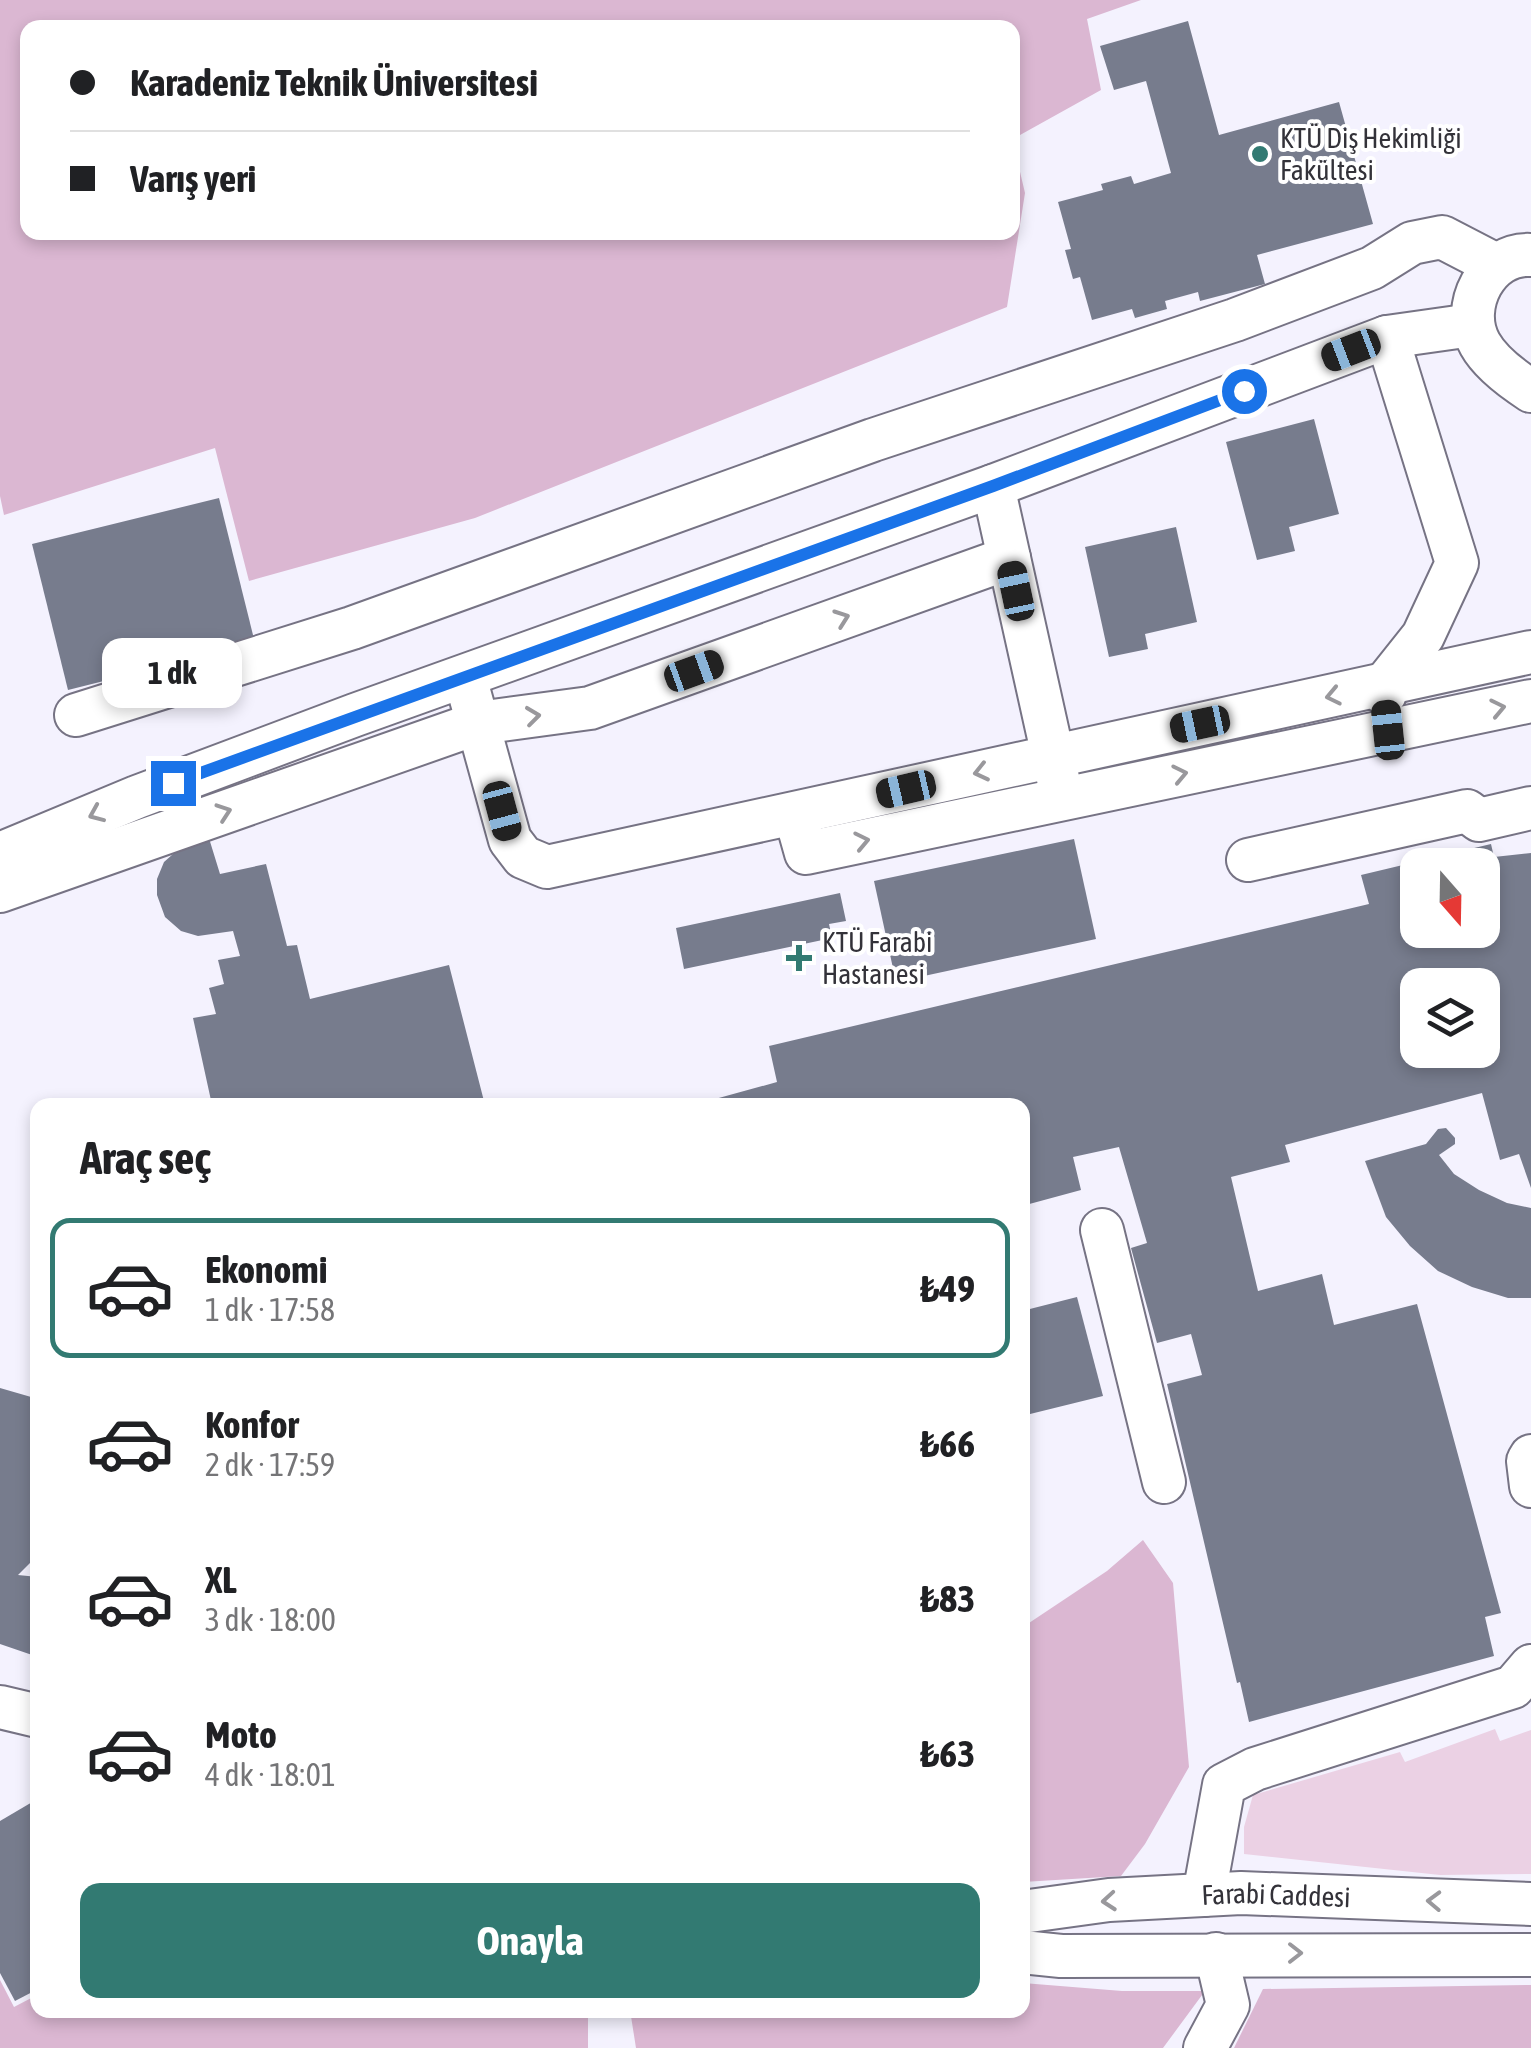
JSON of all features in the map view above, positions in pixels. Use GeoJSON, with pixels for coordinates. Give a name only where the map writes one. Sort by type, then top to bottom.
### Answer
{"type":"FeatureCollection","features":[{"type":"Feature","properties":{"kind":"street"},"geometry":{"type":"LineString","coordinates":[[76,715],[334,634],[873,440],[1235,320],[1372,268],[1412,243],[1442,237],[1513,260]]}},
{"type":"Feature","properties":{"kind":"street"},"geometry":{"type":"LineString","coordinates":[[1513,260],[1478,286],[1513,371]]}},
{"type":"Feature","properties":{"kind":"street"},"geometry":{"type":"LineString","coordinates":[[0,854],[137,796],[993,486],[1387,337],[1513,371]]}},
{"type":"Feature","properties":{"kind":"street"},"geometry":{"type":"LineString","coordinates":[[1387,337],[1457,562],[1424,636],[1384,685],[1388,730]]}},
{"type":"Feature","properties":{"kind":"street"},"geometry":{"type":"LineString","coordinates":[[993,486],[1062,798]]}},
{"type":"Feature","properties":{"kind":"street"},"geometry":{"type":"LineString","coordinates":[[0,891],[478,723],[590,708],[1008,558]]}},
{"type":"Feature","properties":{"kind":"street"},"geometry":{"type":"LineString","coordinates":[[465,677],[510,840],[524,858],[547,867],[1531,652]]}},
{"type":"Feature","properties":{"kind":"street"},"geometry":{"type":"LineString","coordinates":[[795,814],[806,853],[1531,701]]}},
{"type":"Feature","properties":{"kind":"street"},"geometry":{"type":"LineString","coordinates":[[1467,811],[1473,798],[1531,784]]}},
{"type":"Feature","properties":{"kind":"street"},"geometry":{"type":"LineString","coordinates":[[1248,860],[1467,811],[1479,820],[1531,808]]}},
{"type":"Feature","properties":{"kind":"street"},"geometry":{"type":"LineString","coordinates":[[1102,1230],[1164,1482]]}},
{"type":"Feature","properties":{"kind":"street"},"geometry":{"type":"LineString","coordinates":[[1531,1456],[1531,1486]]}},
{"type":"Feature","properties":{"kind":"street"},"geometry":{"type":"LineString","coordinates":[[1160,1956],[1203,1895],[1224,1785],[1255,1769],[1513,1687],[1531,1666]]}},
{"type":"Feature","properties":{"kind":"street"},"geometry":{"type":"LineString","coordinates":[[0,1707],[30,1714]]}},
{"type":"Feature","properties":{"kind":"street"},"geometry":{"type":"LineString","coordinates":[[1203,1895],[1230,1954],[1228,2005],[1205,2048]]}},
{"type":"Feature","properties":{"kind":"street","name":"Farabi Caddesi"},"geometry":{"type":"LineString","coordinates":[[1030,1911],[1109,1900],[1203,1895],[1531,1904]]}},
{"type":"Feature","properties":{"kind":"street","name":"Farabi Caddesi"},"geometry":{"type":"LineString","coordinates":[[1030,1953],[1061,1956],[1531,1955]]}},
{"type":"Feature","properties":{"kind":"shaded area"},"geometry":{"type":"Polygon","coordinates":[[[0,0],[1141,0],[1087,19],[1101,90],[1020,135],[1020,20],[20,20],[20,240],[1018,240],[1007,307],[475,518],[249,581],[215,448],[4,515],[0,496],[0,0]]]}},
{"type":"Feature","properties":{"kind":"shaded area"},"geometry":{"type":"Polygon","coordinates":[[[1020,172],[1025,193],[1020,225],[1020,172]]]}},
{"type":"Feature","properties":{"kind":"shaded area"},"geometry":{"type":"Polygon","coordinates":[[[1143,1540],[1173,1583],[1189,1767],[1145,1844],[1121,1876],[1030,1882],[1030,1622],[1107,1571],[1143,1540]]]}},
{"type":"Feature","properties":{"kind":"shaded area"},"geometry":{"type":"Polygon","coordinates":[[[1495,1729],[1500,1741],[1531,1730],[1531,1874],[1440,1875],[1244,1854],[1244,1827],[1253,1795],[1400,1752],[1405,1762],[1495,1729]]]}},
{"type":"Feature","properties":{"kind":"shaded area"},"geometry":{"type":"Polygon","coordinates":[[[0,1980],[14,2007],[30,1999],[30,2018],[588,2018],[588,2048],[0,2048],[0,1980]]]}},
{"type":"Feature","properties":{"kind":"shaded area"},"geometry":{"type":"Polygon","coordinates":[[[1030,1984],[1122,1991],[1205,1991],[1163,2048],[636,2048],[631,2018],[1030,2018],[1030,1984]]]}},
{"type":"Feature","properties":{"kind":"shaded area"},"geometry":{"type":"Polygon","coordinates":[[[1531,1985],[1531,2048],[1234,2048],[1263,1989],[1531,1985]]]}},
{"type":"Feature","properties":{"kind":"building","name":"KTÜ Diş Hekimliği Fakültesi"},"geometry":{"type":"Polygon","coordinates":[[[1188,21],[1219,135],[1339,102],[1373,224],[1257,255],[1265,284],[1200,301],[1198,292],[1165,301],[1167,309],[1135,318],[1132,309],[1092,320],[1080,277],[1073,279],[1065,250],[1071,249],[1058,202],[1103,190],[1101,184],[1131,176],[1134,184],[1171,173],[1146,81],[1114,90],[1100,46],[1188,21]]]}},
{"type":"Feature","properties":{"kind":"building"},"geometry":{"type":"Polygon","coordinates":[[[1314,419],[1339,514],[1289,527],[1295,551],[1257,560],[1226,442],[1314,419]]]}},
{"type":"Feature","properties":{"kind":"building"},"geometry":{"type":"Polygon","coordinates":[[[219,498],[255,643],[68,690],[32,544],[219,498]]]}},
{"type":"Feature","properties":{"kind":"building"},"geometry":{"type":"Polygon","coordinates":[[[1176,527],[1197,622],[1145,634],[1148,649],[1109,657],[1085,547],[1176,527]]]}},
{"type":"Feature","properties":{"kind":"building"},"geometry":{"type":"Polygon","coordinates":[[[208,835],[220,874],[266,864],[287,946],[297,945],[310,999],[449,965],[483,1098],[210,1098],[193,1018],[216,1014],[209,988],[224,984],[218,960],[240,956],[233,931],[198,936],[181,931],[165,917],[157,895],[157,879],[164,862],[181,847],[208,835]]]}},
{"type":"Feature","properties":{"kind":"building"},"geometry":{"type":"Polygon","coordinates":[[[1074,839],[1096,939],[896,982],[874,881],[1074,839]]]}},
{"type":"Feature","properties":{"kind":"building"},"geometry":{"type":"Polygon","coordinates":[[[1531,853],[1531,1188],[1519,1154],[1500,1160],[1482,1093],[1285,1145],[1290,1162],[1231,1177],[1258,1291],[1322,1274],[1334,1325],[1417,1304],[1501,1613],[1485,1617],[1494,1656],[1249,1722],[1167,1384],[1202,1375],[1191,1334],[1157,1343],[1131,1248],[1147,1243],[1119,1147],[1073,1157],[1081,1190],[1030,1204],[1030,1098],[719,1098],[777,1082],[769,1046],[1369,904],[1361,875],[1400,866],[1400,948],[1500,948],[1500,856],[1531,853]]]}},
{"type":"Feature","properties":{"kind":"building"},"geometry":{"type":"Polygon","coordinates":[[[840,893],[846,921],[829,924],[832,938],[684,969],[676,928],[840,893]]]}},
{"type":"Feature","properties":{"kind":"building"},"geometry":{"type":"Polygon","coordinates":[[[1446,1128],[1455,1144],[1439,1155],[1454,1174],[1507,1203],[1531,1208],[1531,1298],[1508,1298],[1438,1271],[1386,1217],[1365,1161],[1426,1144],[1438,1129],[1446,1128]]]}},
{"type":"Feature","properties":{"kind":"building"},"geometry":{"type":"Polygon","coordinates":[[[1077,1297],[1103,1396],[1030,1414],[1030,1309],[1077,1297]]]}},
{"type":"Feature","properties":{"kind":"building"},"geometry":{"type":"Polygon","coordinates":[[[0,1388],[30,1397],[30,1563],[18,1575],[30,1576],[30,1654],[0,1644],[0,1388]]]}},
{"type":"Feature","properties":{"kind":"building"},"geometry":{"type":"Polygon","coordinates":[[[30,1803],[30,1993],[15,2001],[0,1973],[0,1821],[30,1803]]]}},
{"type":"Feature","properties":{"kind":"place","name":"KTÜ Diş Hekimliği Fakültesi"},"geometry":{"type":"Point","coordinates":[1260,154]}},
{"type":"Feature","properties":{"kind":"place","name":"KTÜ Farabi Hastanesi"},"geometry":{"type":"Point","coordinates":[799,958]}},
{"type":"Feature","properties":{"kind":"route"},"geometry":{"type":"LineString","coordinates":[[173,783],[1244,391]]}}]}
